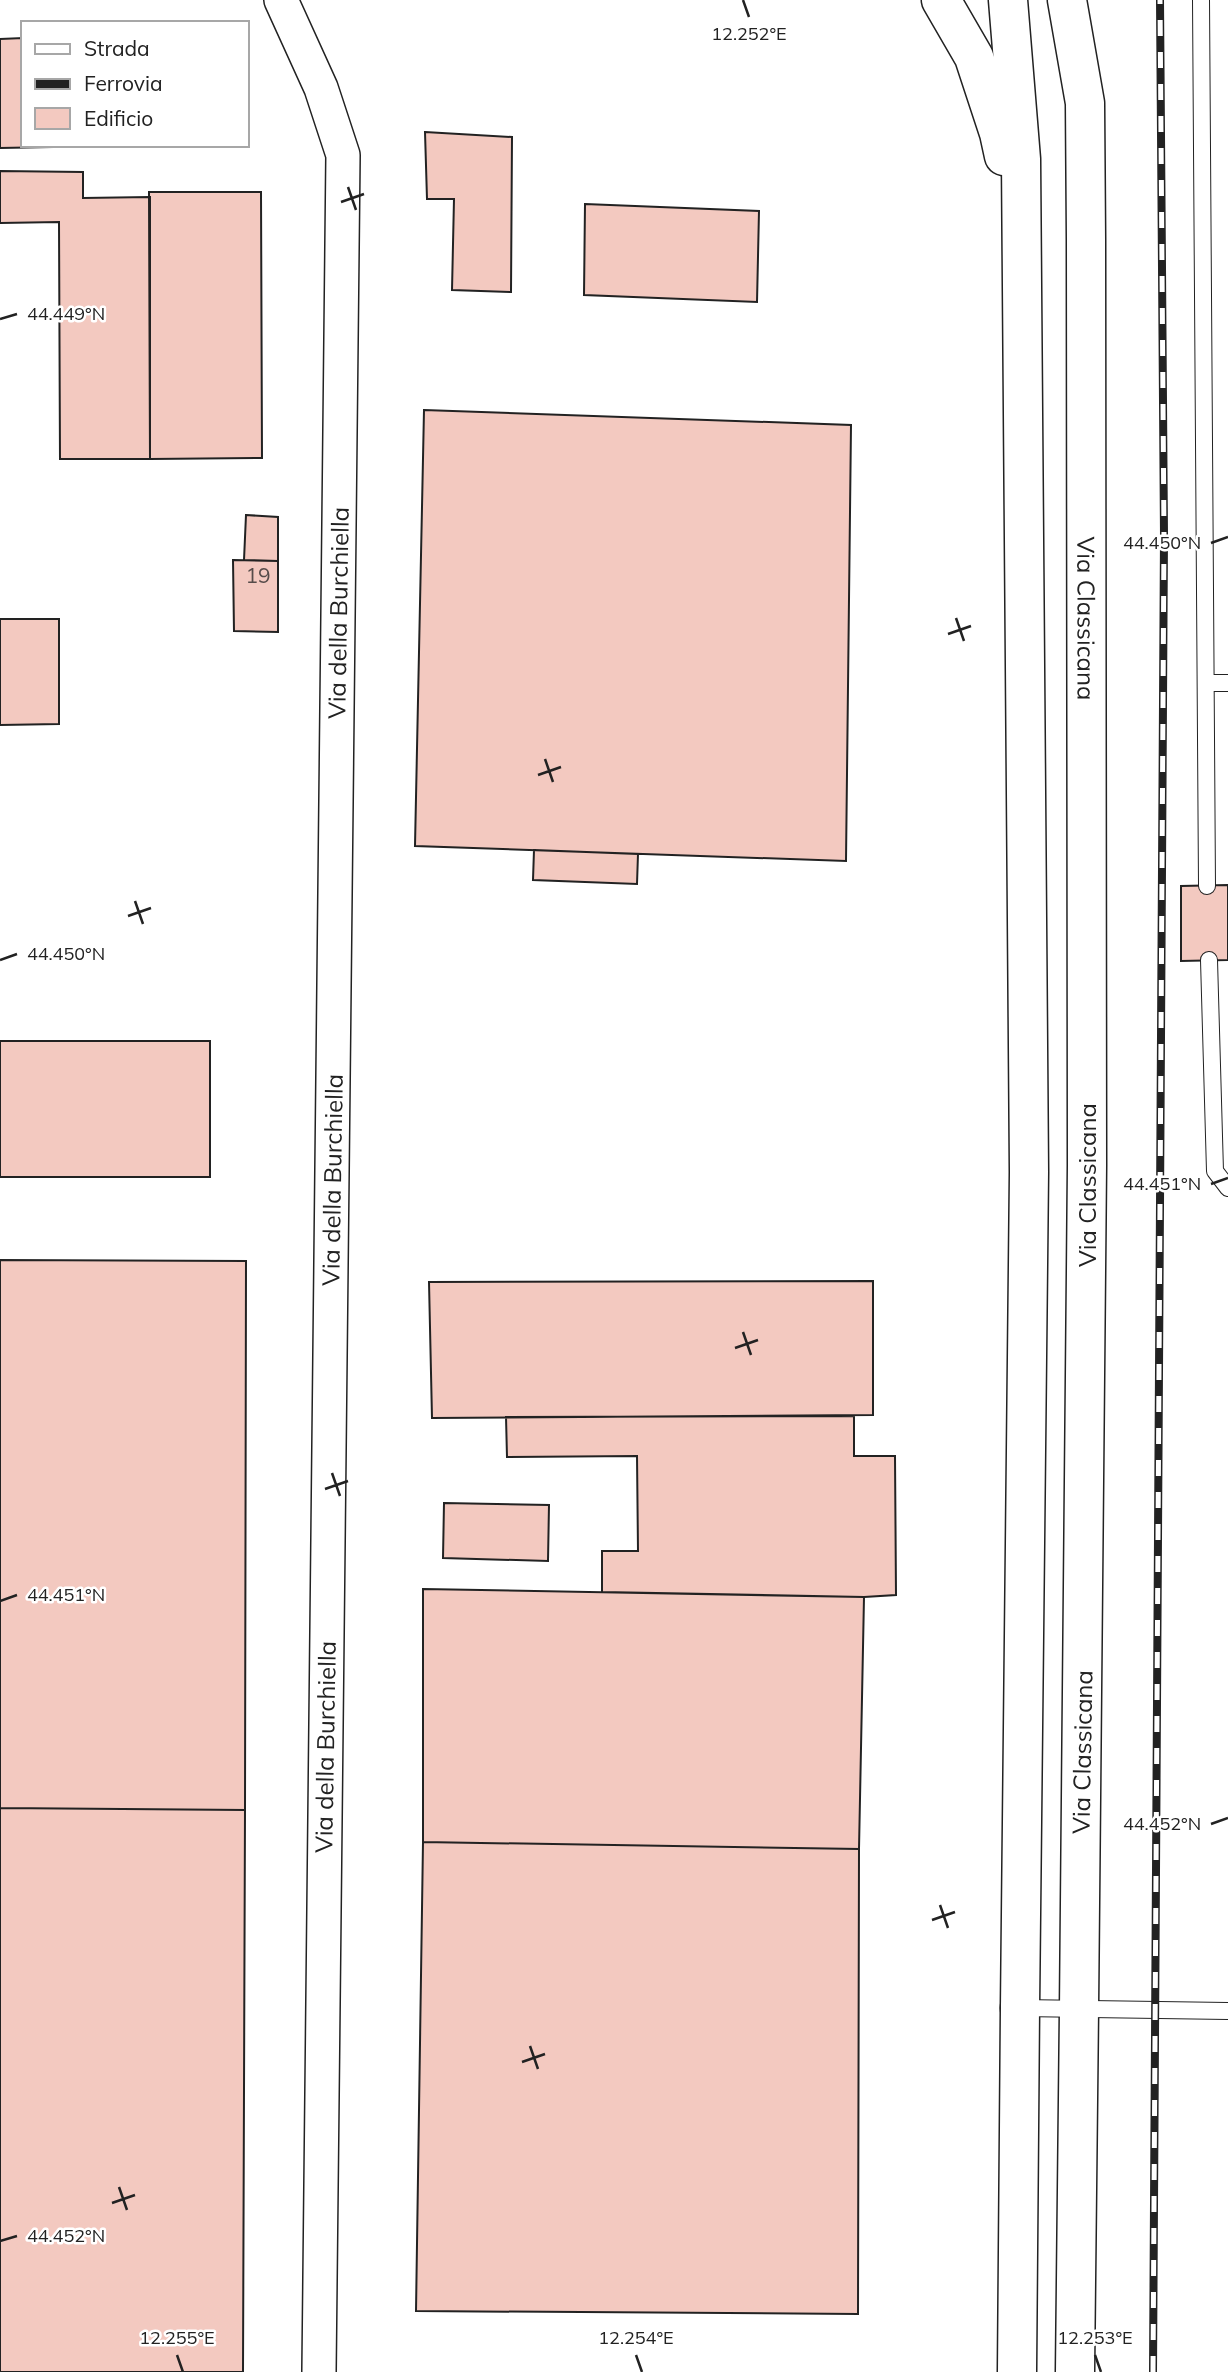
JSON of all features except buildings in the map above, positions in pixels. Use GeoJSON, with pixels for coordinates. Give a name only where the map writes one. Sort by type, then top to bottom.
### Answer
{"type":"FeatureCollection","features":[{"type":"Feature","properties":{"kind":"main road"},"geometry":{"type":"LineString","coordinates":[[941,0],[974,57],[999,132],[1022,245]]}},
{"type":"Feature","properties":{"kind":"main road"},"geometry":{"type":"LineString","coordinates":[[1008,0],[1021,159],[1029,1172],[1017,2372]]}},
{"type":"Feature","properties":{"kind":"main road","name":"Via Classicana"},"geometry":{"type":"LineString","coordinates":[[1068,0],[1085,103],[1087,1165],[1075,2372]]}},
{"type":"Feature","properties":{"kind":"main road"},"geometry":{"type":"LineString","coordinates":[[1085,103],[1093,0]]}},
{"type":"Feature","properties":{"kind":"street","name":"Via della Burchiella"},"geometry":{"type":"LineString","coordinates":[[281,0],[321,88],[343,155],[318,2372]]}},
{"type":"Feature","properties":{"kind":"lane"},"geometry":{"type":"LineString","coordinates":[[1201,0],[1207,886]]}},
{"type":"Feature","properties":{"kind":"lane"},"geometry":{"type":"LineString","coordinates":[[1206,683],[1228,683]]}},
{"type":"Feature","properties":{"kind":"lane"},"geometry":{"type":"LineString","coordinates":[[1209,960],[1215,1171],[1228,1188]]}},
{"type":"Feature","properties":{"kind":"lane"},"geometry":{"type":"LineString","coordinates":[[1020,2008],[1228,2011]]}},
{"type":"Feature","properties":{"kind":"railway"},"geometry":{"type":"LineString","coordinates":[[1153,2372],[1164,536],[1160,0]]}}]}
